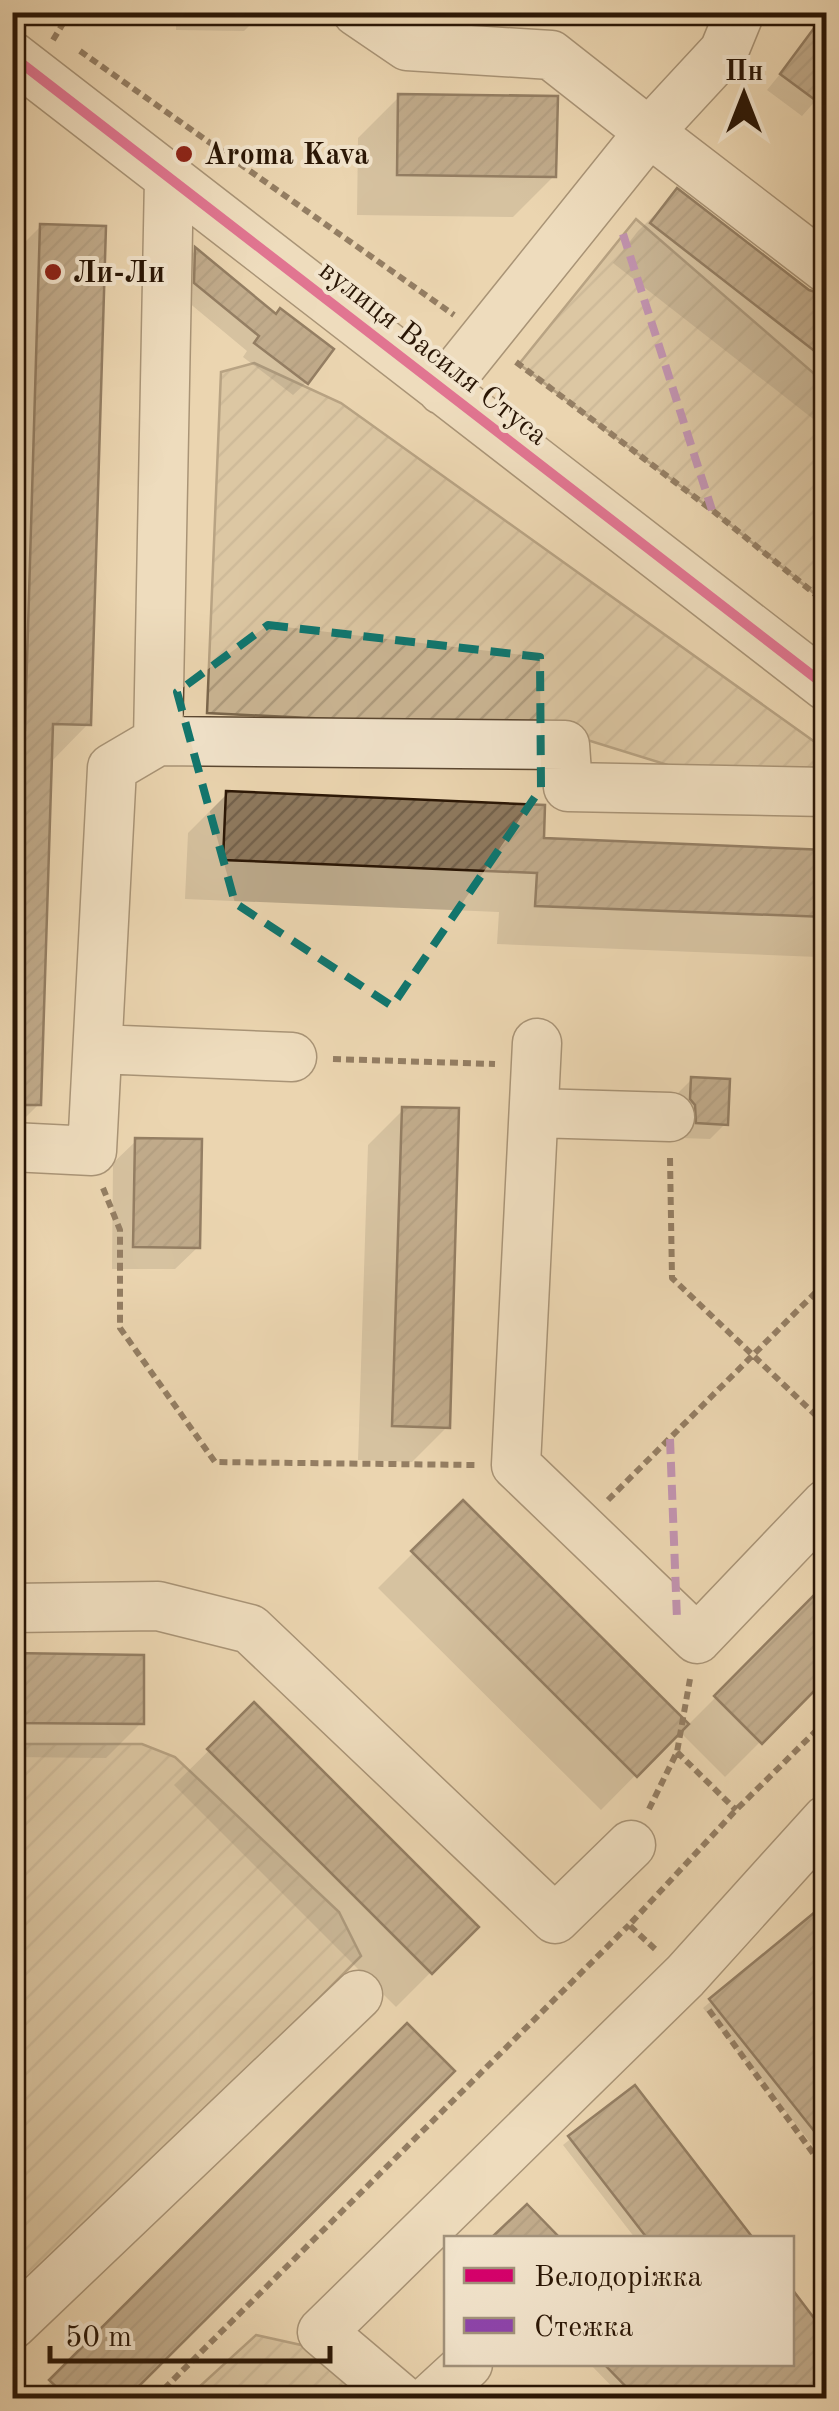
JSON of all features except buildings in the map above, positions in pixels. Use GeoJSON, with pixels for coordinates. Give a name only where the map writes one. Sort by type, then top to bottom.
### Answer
{"type":"FeatureCollection","features":[{"type":"Feature","properties":{"kind":"street"},"geometry":{"type":"LineString","coordinates":[[357,12],[407,46],[551,54],[826,268]]}},
{"type":"Feature","properties":{"kind":"street"},"geometry":{"type":"LineString","coordinates":[[442,390],[649,132],[724,51],[740,12]]}},
{"type":"Feature","properties":{"kind":"street","name":"вулиця Василя Стуса"},"geometry":{"type":"LineString","coordinates":[[31,51],[169,178],[826,686]]}},
{"type":"Feature","properties":{"kind":"street"},"geometry":{"type":"LineString","coordinates":[[158,742],[169,178]]}},
{"type":"Feature","properties":{"kind":"street"},"geometry":{"type":"LineString","coordinates":[[12,1146],[92,1151],[112,768],[158,742],[565,744],[568,788],[826,792]]}},
{"type":"Feature","properties":{"kind":"street"},"geometry":{"type":"LineString","coordinates":[[98,1049],[292,1058]]}},
{"type":"Feature","properties":{"kind":"street"},"geometry":{"type":"LineString","coordinates":[[537,1054],[516,1465],[697,1638],[826,1504]]}},
{"type":"Feature","properties":{"kind":"street"},"geometry":{"type":"LineString","coordinates":[[535,1114],[670,1117]]}},
{"type":"Feature","properties":{"kind":"street"},"geometry":{"type":"LineString","coordinates":[[12,1608],[158,1606],[250,1628],[555,1918],[631,1845]]}},
{"type":"Feature","properties":{"kind":"street"},"geometry":{"type":"LineString","coordinates":[[400,2398],[322,2332],[685,1976],[826,1820]]}},
{"type":"Feature","properties":{"kind":"street"},"geometry":{"type":"LineString","coordinates":[[12,2325],[358,1995]]}},
{"type":"Feature","properties":{"kind":"street"},"geometry":{"type":"LineString","coordinates":[[431,2398],[466,2366]]}},
{"type":"Feature","properties":{"kind":"path"},"geometry":{"type":"LineString","coordinates":[[31,51],[70,12]]}},
{"type":"Feature","properties":{"kind":"path"},"geometry":{"type":"LineString","coordinates":[[292,1058],[537,1054]]}},
{"type":"Feature","properties":{"kind":"path"},"geometry":{"type":"LineString","coordinates":[[670,1117],[672,1278],[826,1425]]}},
{"type":"Feature","properties":{"kind":"path"},"geometry":{"type":"LineString","coordinates":[[110,1210],[120,1230],[120,1328],[216,1462],[516,1465]]}},
{"type":"Feature","properties":{"kind":"path"},"geometry":{"type":"LineString","coordinates":[[581,1527],[826,1282]]}},
{"type":"Feature","properties":{"kind":"path"},"geometry":{"type":"LineString","coordinates":[[631,1845],[677,1752],[697,1638]]}},
{"type":"Feature","properties":{"kind":"path"},"geometry":{"type":"LineString","coordinates":[[677,1752],[736,1810]]}},
{"type":"Feature","properties":{"kind":"path"},"geometry":{"type":"LineString","coordinates":[[155,2398],[629,1925]]}},
{"type":"Feature","properties":{"kind":"highlighted area"},"geometry":{"type":"Polygon","coordinates":[[[268,625],[540,657],[541,788],[392,1006],[235,903],[177,692],[268,625]]]}},
{"type":"Feature","properties":{"kind":"shaded area"},"geometry":{"type":"Polygon","coordinates":[[[636,219],[826,384],[826,603],[712,510],[519,364],[636,219]]]}},
{"type":"Feature","properties":{"kind":"shaded area"},"geometry":{"type":"Polygon","coordinates":[[[254,363],[341,403],[826,750],[826,771],[671,766],[584,739],[535,729],[207,713],[221,372],[254,363]]]}},
{"type":"Feature","properties":{"kind":"shaded area"},"geometry":{"type":"Polygon","coordinates":[[[13,1744],[142,1744],[175,1757],[339,1912],[361,1956],[270,2048],[13,2291],[13,1744]]]}},
{"type":"Feature","properties":{"kind":"shaded area"},"geometry":{"type":"Polygon","coordinates":[[[256,2335],[301,2345],[364,2398],[187,2398],[256,2335]]]}},
{"type":"Feature","properties":{"kind":"marked path"},"geometry":{"type":"LineString","coordinates":[[623,234],[712,510]]}},
{"type":"Feature","properties":{"kind":"marked path"},"geometry":{"type":"LineString","coordinates":[[670,1439],[677,1619]]}},
{"type":"Feature","properties":{"kind":"cycle path"},"geometry":{"type":"LineString","coordinates":[[12,56],[826,686]]}},
{"type":"Feature","properties":{"kind":"place","name":"Aroma Kava"},"geometry":{"type":"Point","coordinates":[184,154]}},
{"type":"Feature","properties":{"kind":"place","name":"Ли-Ли"},"geometry":{"type":"Point","coordinates":[53,272]}}]}
